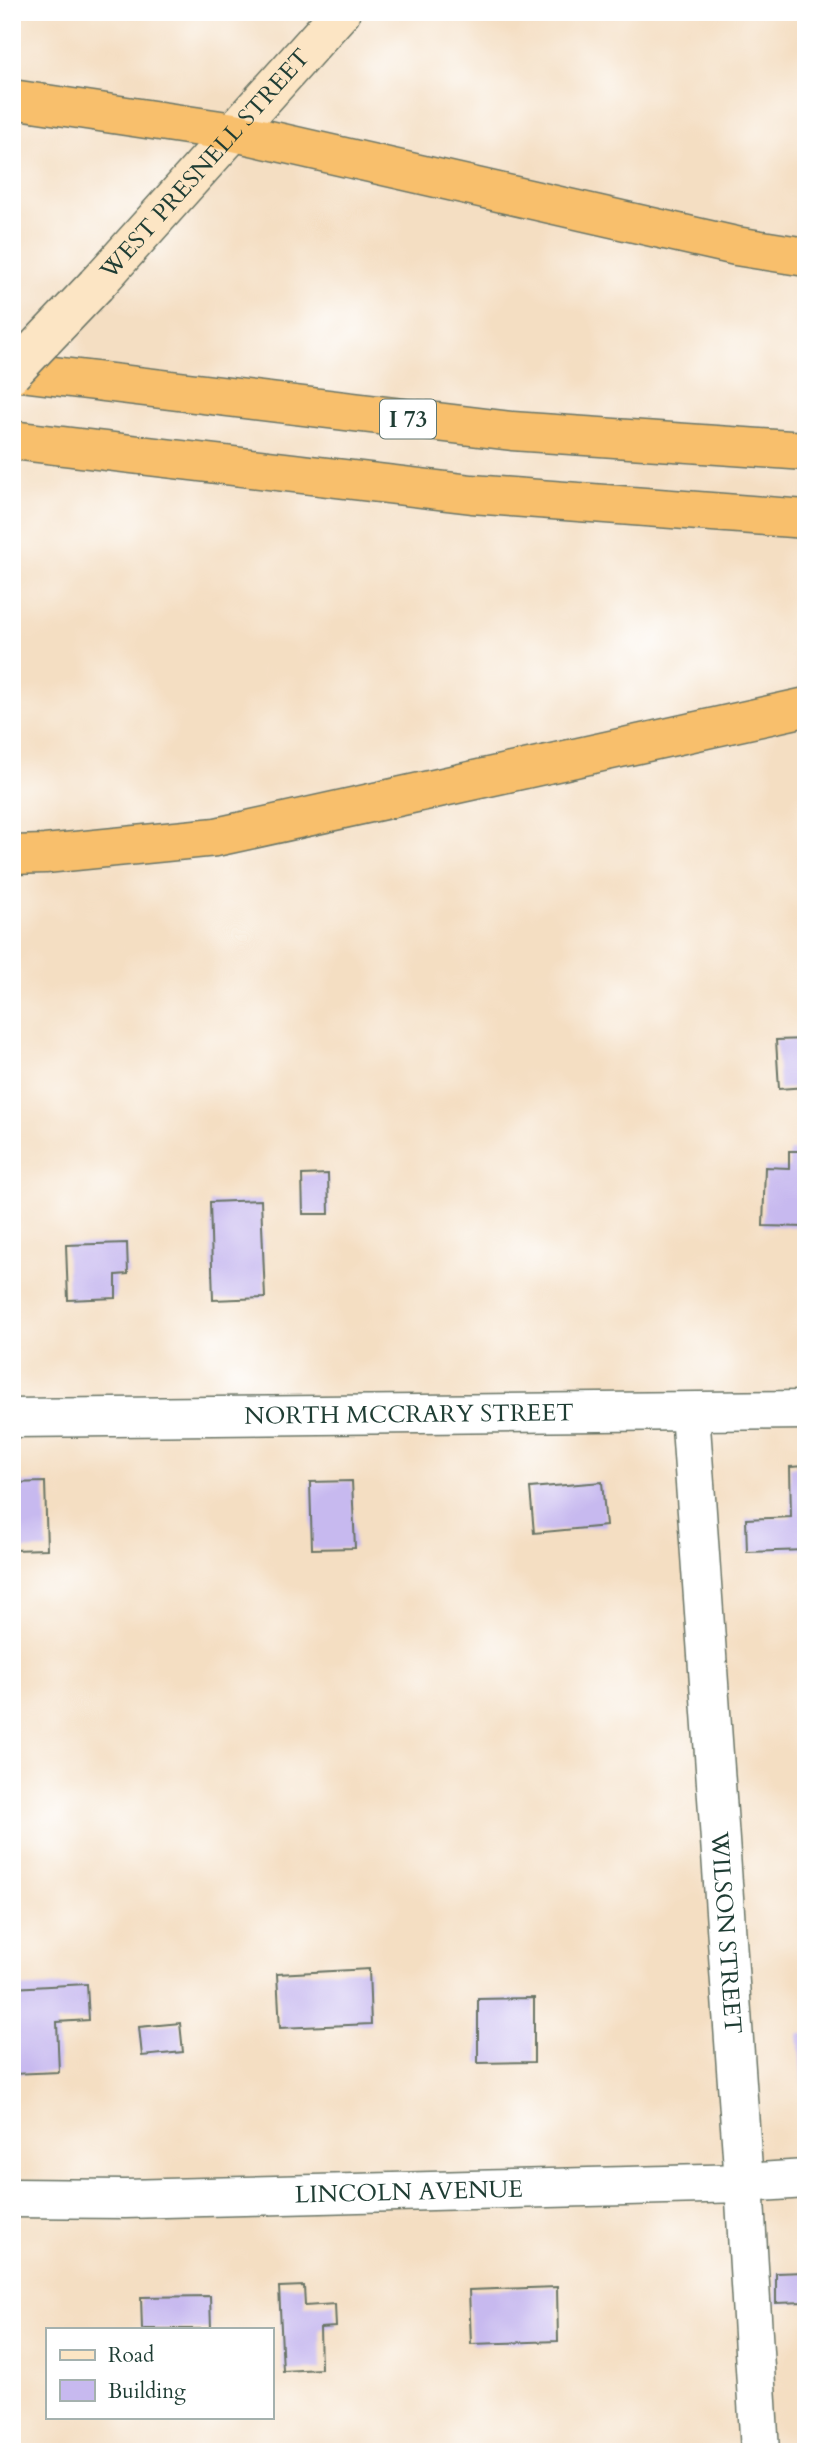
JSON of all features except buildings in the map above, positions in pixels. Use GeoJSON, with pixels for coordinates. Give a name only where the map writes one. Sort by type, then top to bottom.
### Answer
{"type":"FeatureCollection","features":[{"type":"Feature","properties":{"kind":"highway"},"geometry":{"type":"LineString","coordinates":[[12,99],[234,132],[736,246],[806,257]]}},
{"type":"Feature","properties":{"kind":"highway","name":"I 73"},"geometry":{"type":"LineString","coordinates":[[12,372],[512,431],[806,451]]}},
{"type":"Feature","properties":{"kind":"highway"},"geometry":{"type":"LineString","coordinates":[[12,440],[472,494],[806,519]]}},
{"type":"Feature","properties":{"kind":"highway"},"geometry":{"type":"LineString","coordinates":[[12,855],[216,837],[806,707]]}},
{"type":"Feature","properties":{"kind":"main road","name":"WEST PRESNELL STREET"},"geometry":{"type":"LineString","coordinates":[[12,372],[96,285],[341,12]]}},
{"type":"Feature","properties":{"kind":"street","name":"NORTH MCCRARY STREET"},"geometry":{"type":"LineString","coordinates":[[12,1418],[806,1410]]}},
{"type":"Feature","properties":{"kind":"street","name":"WILSON STREET"},"geometry":{"type":"LineString","coordinates":[[690,1412],[744,2183],[760,2452]]}},
{"type":"Feature","properties":{"kind":"street","name":"LINCOLN AVENUE"},"geometry":{"type":"LineString","coordinates":[[12,2198],[125,2199],[744,2183],[806,2179]]}}]}
